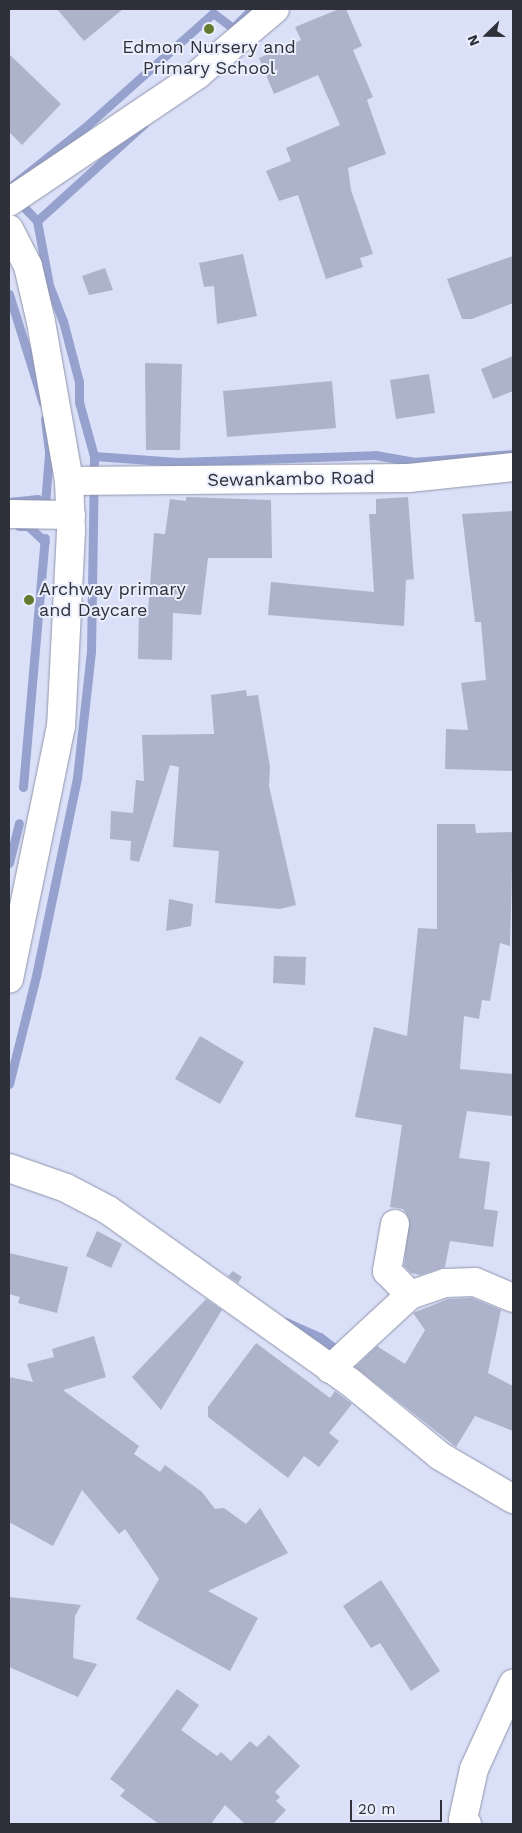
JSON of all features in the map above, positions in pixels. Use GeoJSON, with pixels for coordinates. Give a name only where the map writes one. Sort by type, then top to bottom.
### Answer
{"type":"FeatureCollection","features":[{"type":"Feature","properties":{"kind":"street"},"geometry":{"type":"LineString","coordinates":[[9,202],[197,75],[274,9]]}},
{"type":"Feature","properties":{"kind":"street"},"geometry":{"type":"LineString","coordinates":[[9,229],[28,266],[41,322],[69,481],[70,515],[61,726],[9,979]]}},
{"type":"Feature","properties":{"kind":"street","name":"Sewankambo Road"},"geometry":{"type":"LineString","coordinates":[[69,481],[409,478],[513,467]]}},
{"type":"Feature","properties":{"kind":"street"},"geometry":{"type":"LineString","coordinates":[[9,514],[70,515]]}},
{"type":"Feature","properties":{"kind":"street"},"geometry":{"type":"LineString","coordinates":[[9,1168],[66,1188],[108,1210],[330,1369],[440,1456],[513,1499]]}},
{"type":"Feature","properties":{"kind":"street"},"geometry":{"type":"LineString","coordinates":[[395,1224],[387,1271],[410,1295]]}},
{"type":"Feature","properties":{"kind":"street"},"geometry":{"type":"LineString","coordinates":[[330,1369],[410,1295],[445,1283],[475,1282],[513,1298]]}},
{"type":"Feature","properties":{"kind":"street"},"geometry":{"type":"LineString","coordinates":[[467,1824],[463,1819],[474,1769],[513,1684]]}},
{"type":"Feature","properties":{"kind":"building"},"geometry":{"type":"Polygon","coordinates":[[[57,9],[123,9],[84,41],[57,9]]]}},
{"type":"Feature","properties":{"kind":"building"},"geometry":{"type":"Polygon","coordinates":[[[339,9],[346,9],[362,46],[353,50],[373,97],[367,100],[386,154],[348,168],[351,190],[373,254],[360,258],[363,267],[326,279],[298,195],[279,201],[266,171],[291,161],[286,148],[340,125],[318,75],[274,94],[259,58],[301,40],[295,27],[339,9]]]}},
{"type":"Feature","properties":{"kind":"building"},"geometry":{"type":"Polygon","coordinates":[[[9,54],[61,104],[22,145],[9,132],[9,54]]]}},
{"type":"Feature","properties":{"kind":"building"},"geometry":{"type":"Polygon","coordinates":[[[243,254],[257,316],[217,324],[214,286],[204,287],[199,263],[243,254]]]}},
{"type":"Feature","properties":{"kind":"building"},"geometry":{"type":"Polygon","coordinates":[[[513,256],[513,303],[472,319],[462,319],[447,279],[513,256]]]}},
{"type":"Feature","properties":{"kind":"building"},"geometry":{"type":"Polygon","coordinates":[[[105,268],[113,290],[89,295],[82,276],[105,268]]]}},
{"type":"Feature","properties":{"kind":"building"},"geometry":{"type":"Polygon","coordinates":[[[513,356],[513,391],[493,399],[481,369],[513,356]]]}},
{"type":"Feature","properties":{"kind":"building"},"geometry":{"type":"Polygon","coordinates":[[[145,363],[182,364],[180,450],[146,450],[145,363]]]}},
{"type":"Feature","properties":{"kind":"building"},"geometry":{"type":"Polygon","coordinates":[[[429,374],[435,413],[396,419],[390,380],[429,374]]]}},
{"type":"Feature","properties":{"kind":"building"},"geometry":{"type":"Polygon","coordinates":[[[332,381],[336,428],[227,437],[223,391],[332,381]]]}},
{"type":"Feature","properties":{"kind":"building"},"geometry":{"type":"Polygon","coordinates":[[[186,497],[271,500],[272,558],[208,558],[201,615],[173,613],[172,660],[138,659],[139,612],[148,612],[154,533],[165,534],[170,499],[186,501],[186,497]]]}},
{"type":"Feature","properties":{"kind":"building"},"geometry":{"type":"Polygon","coordinates":[[[408,497],[414,579],[406,580],[404,626],[268,615],[271,582],[374,592],[369,514],[376,514],[376,499],[408,497]]]}},
{"type":"Feature","properties":{"kind":"building"},"geometry":{"type":"Polygon","coordinates":[[[513,511],[513,771],[445,769],[446,729],[468,730],[461,683],[486,680],[481,622],[475,622],[462,514],[513,511]]]}},
{"type":"Feature","properties":{"kind":"building"},"geometry":{"type":"Polygon","coordinates":[[[246,690],[247,696],[258,695],[270,767],[269,786],[296,905],[280,909],[215,903],[219,851],[173,847],[179,767],[170,765],[139,862],[130,860],[131,841],[110,839],[111,811],[133,813],[136,780],[144,781],[142,735],[214,734],[211,695],[246,690]]]}},
{"type":"Feature","properties":{"kind":"building"},"geometry":{"type":"Polygon","coordinates":[[[437,824],[475,824],[476,833],[513,832],[510,946],[500,943],[490,1001],[482,1000],[479,1019],[464,1016],[460,1069],[513,1074],[513,1116],[467,1111],[459,1158],[490,1162],[484,1209],[498,1211],[493,1247],[450,1241],[445,1267],[420,1275],[411,1273],[404,1266],[409,1218],[403,1209],[390,1207],[402,1125],[355,1117],[374,1027],[407,1036],[418,928],[437,929],[437,824]]]}},
{"type":"Feature","properties":{"kind":"building"},"geometry":{"type":"Polygon","coordinates":[[[169,899],[193,904],[191,926],[166,931],[169,899]]]}},
{"type":"Feature","properties":{"kind":"building"},"geometry":{"type":"Polygon","coordinates":[[[274,956],[306,957],[305,985],[273,983],[274,956]]]}},
{"type":"Feature","properties":{"kind":"building"},"geometry":{"type":"Polygon","coordinates":[[[200,1036],[244,1062],[220,1104],[175,1079],[200,1036]]]}},
{"type":"Feature","properties":{"kind":"building"},"geometry":{"type":"Polygon","coordinates":[[[97,1231],[122,1244],[111,1268],[86,1256],[97,1231]]]}},
{"type":"Feature","properties":{"kind":"building"},"geometry":{"type":"Polygon","coordinates":[[[9,1253],[68,1267],[57,1313],[18,1303],[20,1297],[9,1294],[9,1253]]]}},
{"type":"Feature","properties":{"kind":"building"},"geometry":{"type":"Polygon","coordinates":[[[233,1271],[242,1277],[238,1283],[228,1276],[233,1271]]]}},
{"type":"Feature","properties":{"kind":"building"},"geometry":{"type":"Polygon","coordinates":[[[472,1298],[501,1310],[488,1373],[513,1386],[513,1431],[475,1416],[456,1447],[355,1367],[377,1346],[405,1364],[425,1330],[413,1313],[448,1299],[472,1298]]]}},
{"type":"Feature","properties":{"kind":"building"},"geometry":{"type":"Polygon","coordinates":[[[206,1299],[222,1310],[161,1410],[132,1377],[206,1299]]]}},
{"type":"Feature","properties":{"kind":"building"},"geometry":{"type":"Polygon","coordinates":[[[94,1336],[106,1377],[63,1390],[139,1446],[134,1454],[160,1472],[165,1465],[202,1492],[215,1509],[224,1508],[246,1524],[260,1508],[288,1553],[208,1591],[258,1618],[230,1671],[136,1619],[159,1579],[125,1529],[119,1534],[82,1490],[53,1546],[9,1522],[9,1377],[33,1382],[27,1364],[54,1357],[52,1349],[94,1336]]]}},
{"type":"Feature","properties":{"kind":"building"},"geometry":{"type":"Polygon","coordinates":[[[256,1343],[330,1398],[335,1391],[352,1404],[329,1433],[339,1441],[319,1467],[304,1456],[288,1478],[208,1417],[208,1407],[256,1343]]]}},
{"type":"Feature","properties":{"kind":"building"},"geometry":{"type":"Polygon","coordinates":[[[381,1580],[440,1671],[411,1691],[380,1643],[371,1648],[343,1606],[381,1580]]]}},
{"type":"Feature","properties":{"kind":"building"},"geometry":{"type":"Polygon","coordinates":[[[9,1597],[81,1605],[75,1616],[73,1658],[97,1664],[78,1697],[9,1667],[9,1597]]]}},
{"type":"Feature","properties":{"kind":"building"},"geometry":{"type":"Polygon","coordinates":[[[177,1689],[199,1705],[181,1730],[217,1756],[221,1752],[231,1761],[250,1741],[257,1747],[269,1735],[300,1766],[275,1792],[280,1797],[276,1801],[286,1810],[273,1824],[245,1824],[225,1805],[211,1824],[159,1824],[120,1796],[125,1790],[110,1779],[177,1689]]]}},
{"type":"Feature","properties":{"kind":"waterway"},"geometry":{"type":"LineString","coordinates":[[14,184],[83,129],[213,13],[233,28],[252,9]]}},
{"type":"Feature","properties":{"kind":"waterway"},"geometry":{"type":"LineString","coordinates":[[37,221],[144,124]]}},
{"type":"Feature","properties":{"kind":"waterway"},"geometry":{"type":"LineString","coordinates":[[17,200],[37,221],[49,285],[63,321],[79,382],[79,402],[94,456],[178,462],[375,455],[413,462],[513,454]]}},
{"type":"Feature","properties":{"kind":"waterway"},"geometry":{"type":"LineString","coordinates":[[9,294],[43,403]]}},
{"type":"Feature","properties":{"kind":"waterway"},"geometry":{"type":"LineString","coordinates":[[45,419],[49,454],[45,504]]}},
{"type":"Feature","properties":{"kind":"waterway"},"geometry":{"type":"LineString","coordinates":[[9,1084],[36,976],[77,778],[91,652],[94,456]]}},
{"type":"Feature","properties":{"kind":"waterway"},"geometry":{"type":"LineString","coordinates":[[9,502],[38,499]]}},
{"type":"Feature","properties":{"kind":"waterway"},"geometry":{"type":"LineString","coordinates":[[19,526],[28,526],[45,542]]}},
{"type":"Feature","properties":{"kind":"waterway"},"geometry":{"type":"LineString","coordinates":[[23,787],[45,538]]}},
{"type":"Feature","properties":{"kind":"waterway"},"geometry":{"type":"LineString","coordinates":[[9,863],[19,823]]}},
{"type":"Feature","properties":{"kind":"waterway"},"geometry":{"type":"LineString","coordinates":[[286,1322],[320,1337],[342,1354]]}},
{"type":"Feature","properties":{"kind":"place","name":"Edmon Nursery and Primary School"},"geometry":{"type":"Point","coordinates":[209,29]}},
{"type":"Feature","properties":{"kind":"place","name":"Archway primary and Daycare"},"geometry":{"type":"Point","coordinates":[29,600]}}]}
